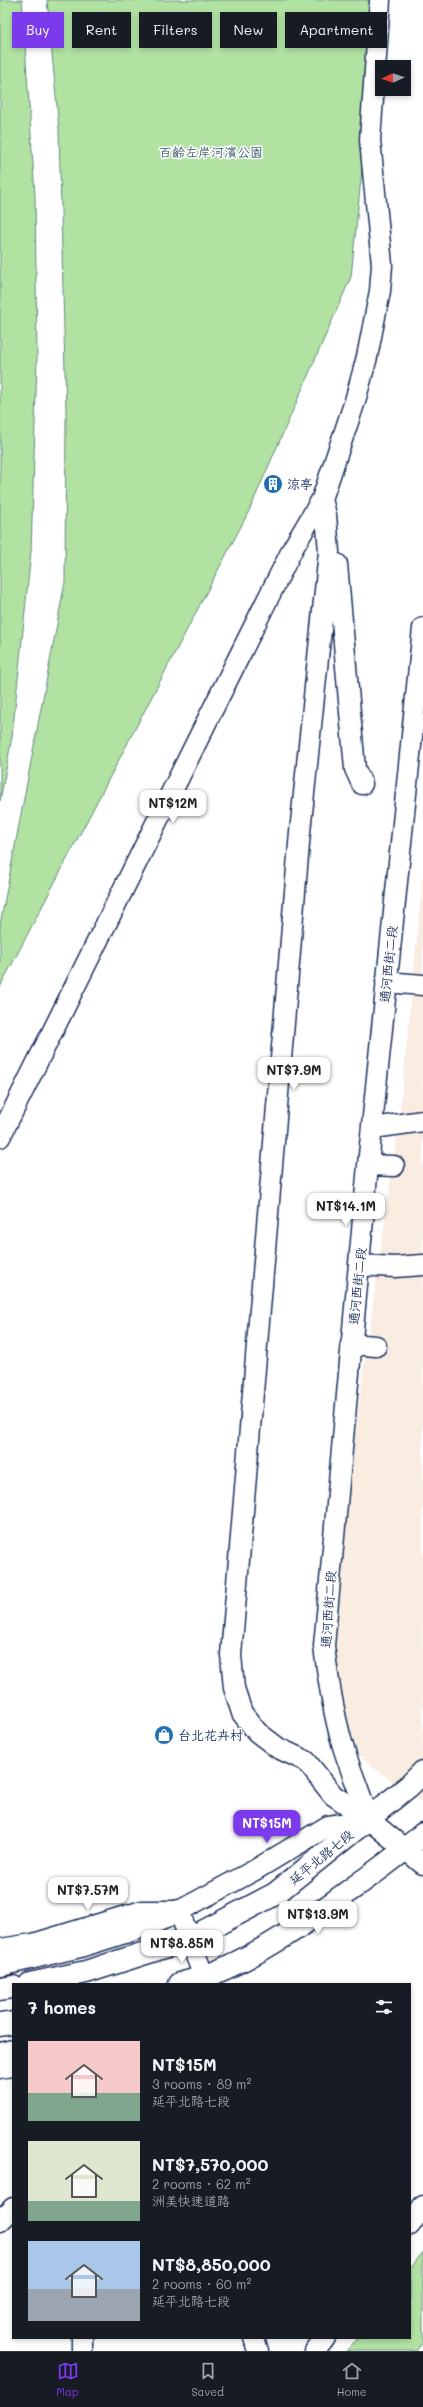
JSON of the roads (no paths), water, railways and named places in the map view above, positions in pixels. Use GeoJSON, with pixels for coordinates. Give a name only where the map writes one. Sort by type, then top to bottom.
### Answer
{"type":"FeatureCollection","features":[{"type":"Feature","properties":{"kind":"main road","name":"延平北路七段"},"geometry":{"type":"LineString","coordinates":[[35,1983],[86,1972],[188,1939],[275,1894],[409,1786],[423,1772]]}},
{"type":"Feature","properties":{"kind":"main road"},"geometry":{"type":"LineString","coordinates":[[186,1983],[203,1980],[296,1930],[415,1849],[423,1834]]}},
{"type":"Feature","properties":{"kind":"main road"},"geometry":{"type":"LineString","coordinates":[[0,1965],[80,1946],[147,1925],[179,1911]]}},
{"type":"Feature","properties":{"kind":"main road"},"geometry":{"type":"LineString","coordinates":[[0,1989],[12,1987]]}},
{"type":"Feature","properties":{"kind":"main road"},"geometry":{"type":"LineString","coordinates":[[0,2025],[12,2023]]}},
{"type":"Feature","properties":{"kind":"main road"},"geometry":{"type":"LineString","coordinates":[[0,2054],[12,2051]]}},
{"type":"Feature","properties":{"kind":"street"},"geometry":{"type":"LineString","coordinates":[[0,1137],[293,548],[322,499],[355,401],[368,357],[382,265],[370,140],[380,0]]}},
{"type":"Feature","properties":{"kind":"street"},"geometry":{"type":"LineString","coordinates":[[322,499],[326,515],[329,552],[300,832],[231,1655],[234,1688],[242,1713],[256,1732],[278,1748],[306,1761],[333,1795],[415,1849],[423,1864]]}},
{"type":"Feature","properties":{"kind":"street"},"geometry":{"type":"LineString","coordinates":[[329,552],[336,556],[355,769],[362,784]]}},
{"type":"Feature","properties":{"kind":"street","name":"通河西街二段"},"geometry":{"type":"LineString","coordinates":[[368,1819],[357,1782],[342,1744],[330,1694],[324,1646],[386,982],[416,770],[423,634]]}},
{"type":"Feature","properties":{"kind":"street"},"geometry":{"type":"LineString","coordinates":[[386,982],[423,985]]}},
{"type":"Feature","properties":{"kind":"street"},"geometry":{"type":"LineString","coordinates":[[372,1128],[423,1121]]}},
{"type":"Feature","properties":{"kind":"street"},"geometry":{"type":"LineString","coordinates":[[368,1166],[394,1166]]}},
{"type":"Feature","properties":{"kind":"street"},"geometry":{"type":"LineString","coordinates":[[359,1265],[395,1268],[423,1266]]}},
{"type":"Feature","properties":{"kind":"street"},"geometry":{"type":"LineString","coordinates":[[351,1344],[376,1346]]}},
{"type":"Feature","properties":{"kind":"street"},"geometry":{"type":"LineString","coordinates":[[0,1949],[33,1944],[142,1911],[179,1911],[255,1870],[328,1826],[368,1819]]}},
{"type":"Feature","properties":{"kind":"street"},"geometry":{"type":"LineString","coordinates":[[179,1911],[203,1980]]}},
{"type":"Feature","properties":{"kind":"street"},"geometry":{"type":"LineString","coordinates":[[0,2068],[12,2066]]}},
{"type":"Feature","properties":{"kind":"street"},"geometry":{"type":"LineString","coordinates":[[411,2224],[423,2206]]}},
{"type":"Feature","properties":{"kind":"street"},"geometry":{"type":"LineString","coordinates":[[0,2221],[12,2209]]}},
{"type":"Feature","properties":{"kind":"street"},"geometry":{"type":"LineString","coordinates":[[82,2339],[82,2351]]}},
{"type":"Feature","properties":{"kind":"street"},"geometry":{"type":"LineString","coordinates":[[254,2339],[258,2351]]}},
{"type":"Feature","properties":{"kind":"street"},"geometry":{"type":"LineString","coordinates":[[315,2351],[324,2339]]}},
{"type":"Feature","properties":{"kind":"place","name":"涼亭"},"geometry":{"type":"Point","coordinates":[273,484]}},
{"type":"Feature","properties":{"kind":"place","name":"台北花卉村"},"geometry":{"type":"Point","coordinates":[164,1735]}},
{"type":"Feature","properties":{"kind":"park label","name":"百齡左岸河濱公園"},"geometry":{"type":"Point","coordinates":[211,152]}}]}
